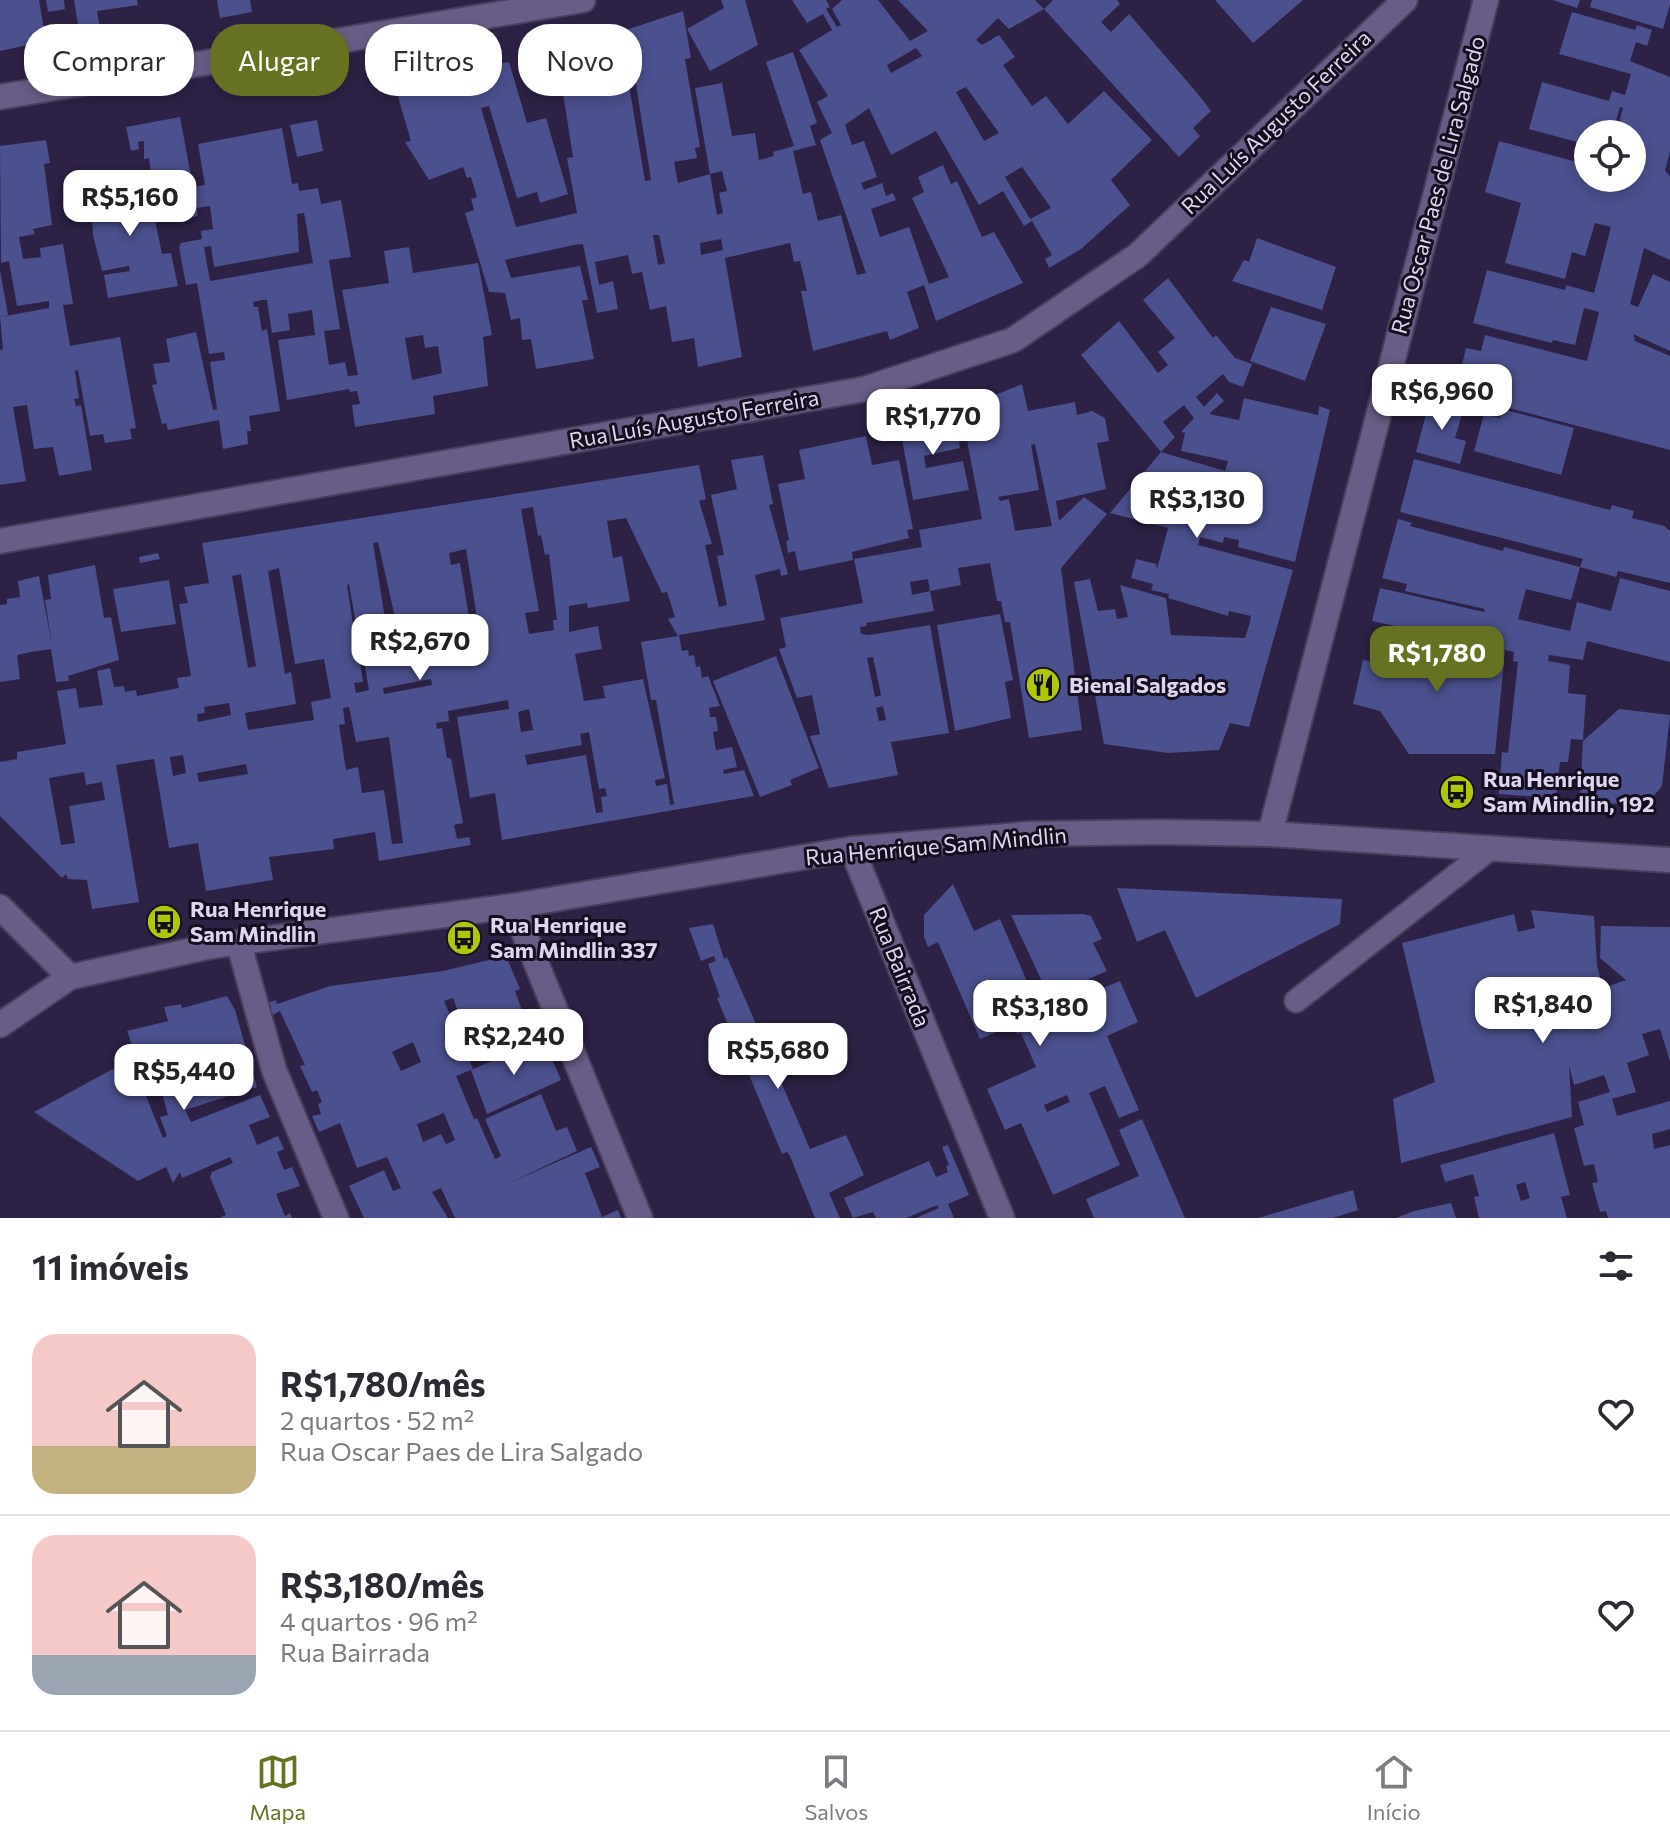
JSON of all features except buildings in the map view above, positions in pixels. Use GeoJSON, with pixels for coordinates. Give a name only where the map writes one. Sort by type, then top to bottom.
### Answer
{"type":"FeatureCollection","features":[{"type":"Feature","properties":{"kind":"street"},"geometry":{"type":"LineString","coordinates":[[0,97],[583,0]]}},
{"type":"Feature","properties":{"kind":"street","name":"Rua Luís Augusto Ferreira"},"geometry":{"type":"LineString","coordinates":[[0,541],[865,389],[1013,340],[1138,255],[1405,0]]}},
{"type":"Feature","properties":{"kind":"street","name":"Rua Oscar Paes de Lira Salgado"},"geometry":{"type":"LineString","coordinates":[[1270,834],[1486,0]]}},
{"type":"Feature","properties":{"kind":"street","name":"Rua Henrique Sam Mindlin"},"geometry":{"type":"LineString","coordinates":[[70,977],[212,946],[513,906],[852,849],[1029,834],[1270,834],[1670,860]]}},
{"type":"Feature","properties":{"kind":"street","name":"Rua Bairrada"},"geometry":{"type":"LineString","coordinates":[[852,849],[1002,1218]]}},
{"type":"Feature","properties":{"kind":"street"},"geometry":{"type":"LineString","coordinates":[[513,906],[640,1218]]}},
{"type":"Feature","properties":{"kind":"street"},"geometry":{"type":"LineString","coordinates":[[0,907],[70,977],[5,1012]]}},
{"type":"Feature","properties":{"kind":"street"},"geometry":{"type":"LineString","coordinates":[[239,944],[274,1070],[336,1218]]}},
{"type":"Feature","properties":{"kind":"lane"},"geometry":{"type":"LineString","coordinates":[[1296,1001],[1491,848]]}},
{"type":"Feature","properties":{"kind":"place","name":"Bienal Salgados"},"geometry":{"type":"Point","coordinates":[1043,685]}},
{"type":"Feature","properties":{"kind":"place","name":"Rua Henrique Sam Mindlin, 192"},"geometry":{"type":"Point","coordinates":[1457,792]}},
{"type":"Feature","properties":{"kind":"place","name":"Rua Henrique Sam Mindlin"},"geometry":{"type":"Point","coordinates":[164,922]}},
{"type":"Feature","properties":{"kind":"place","name":"Rua Henrique Sam Mindlin 337"},"geometry":{"type":"Point","coordinates":[464,938]}}]}
